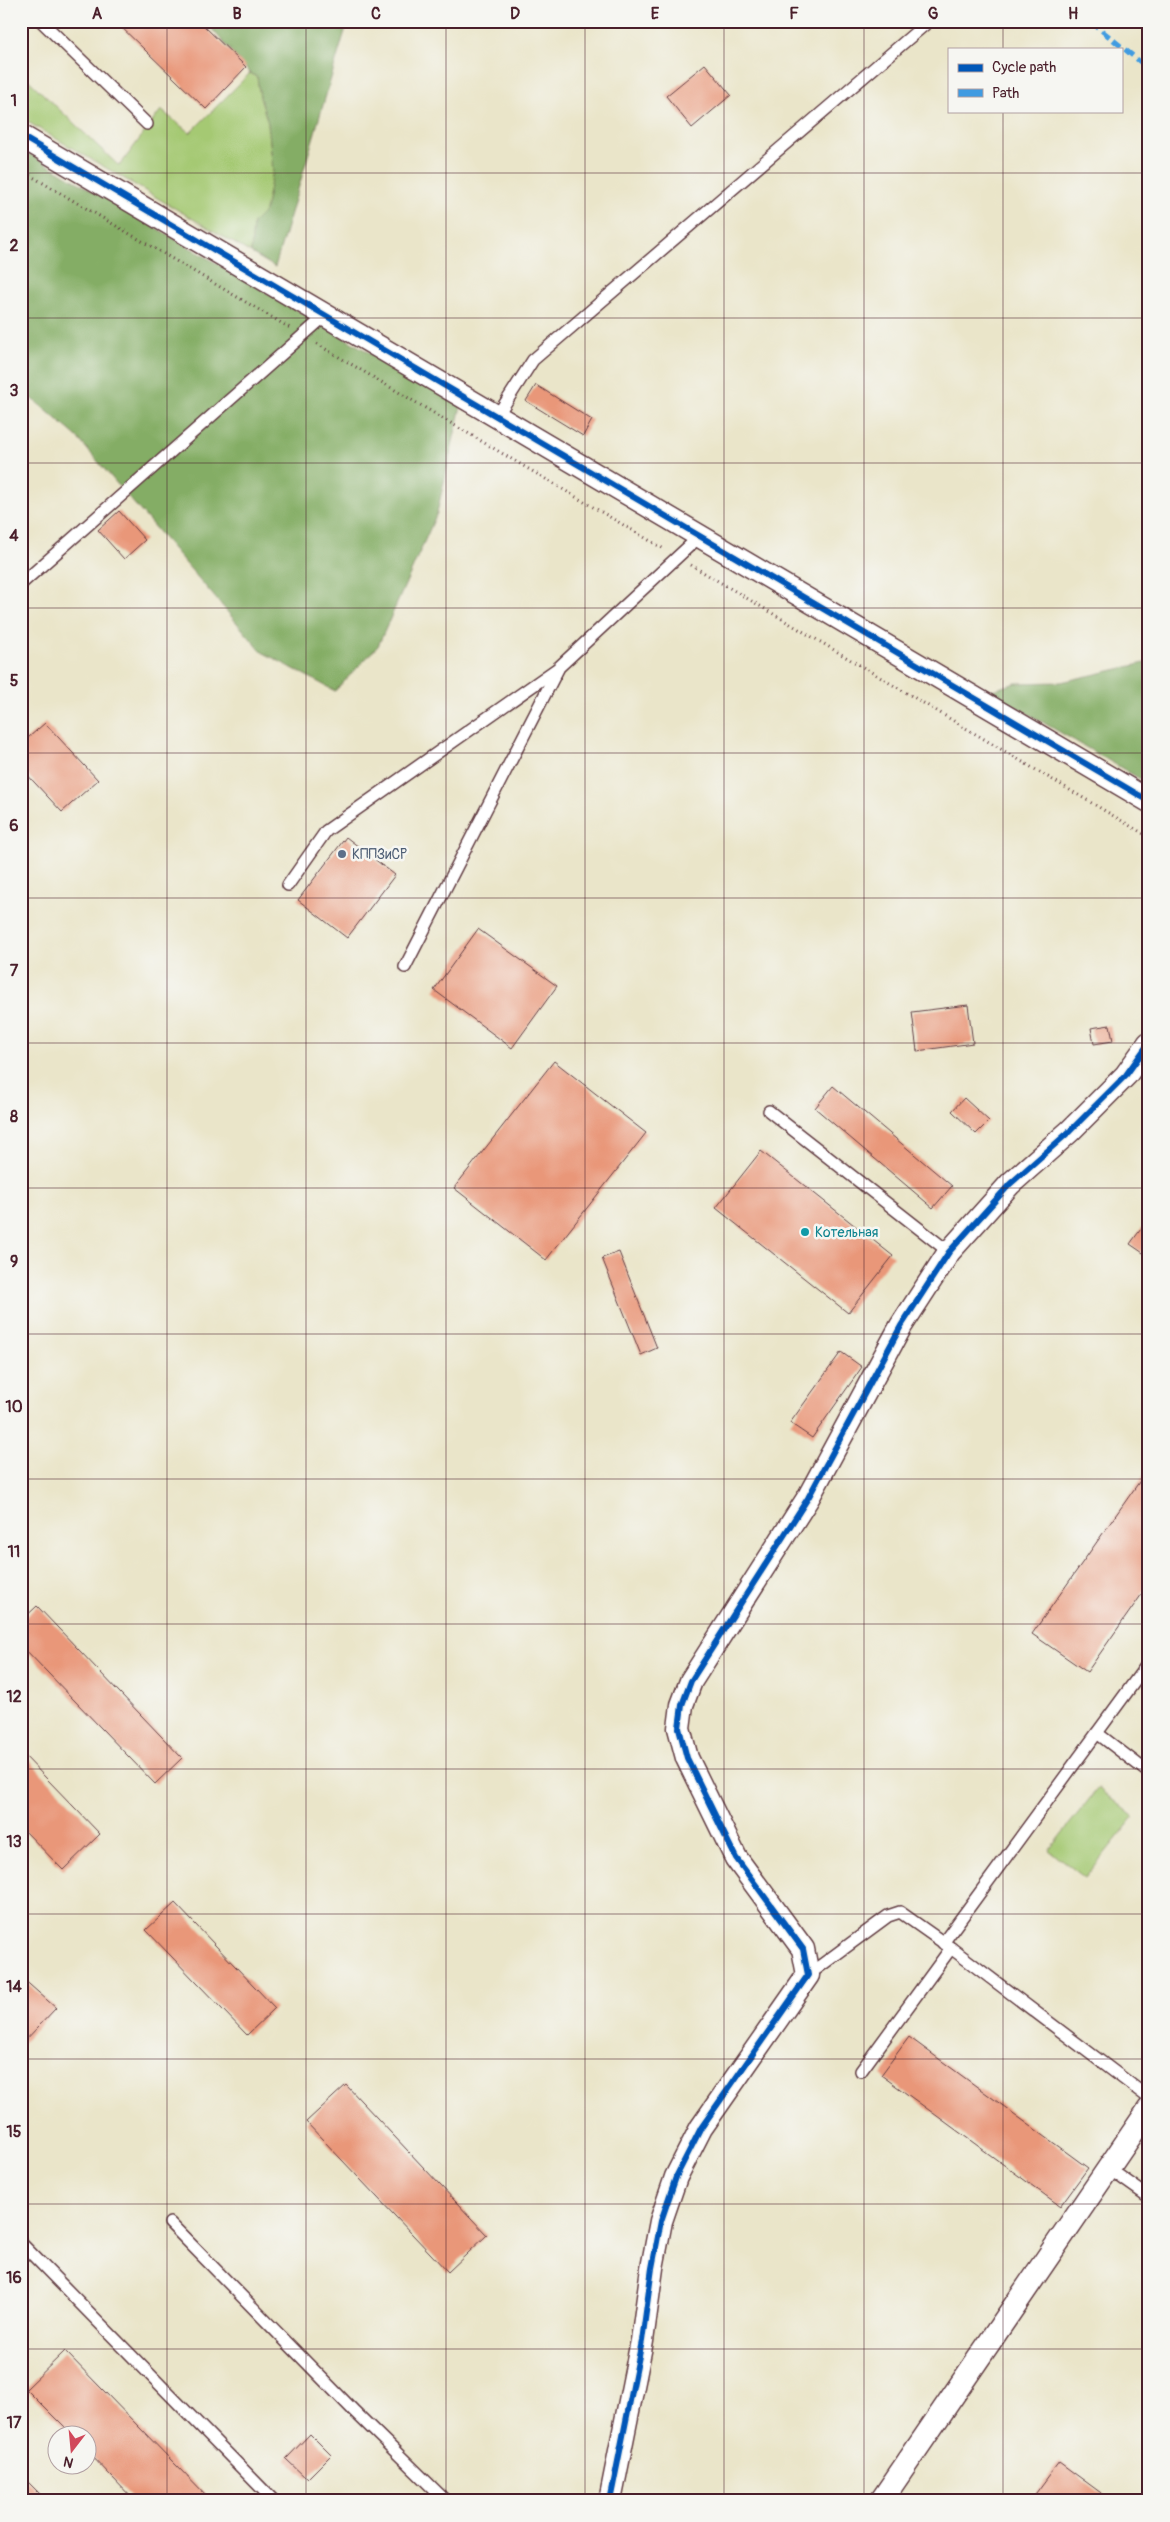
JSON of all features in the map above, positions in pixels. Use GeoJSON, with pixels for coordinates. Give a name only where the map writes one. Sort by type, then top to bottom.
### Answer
{"type":"FeatureCollection","features":[{"type":"Feature","properties":{"kind":"street"},"geometry":{"type":"LineString","coordinates":[[21,136],[1149,801]]}},
{"type":"Feature","properties":{"kind":"street"},"geometry":{"type":"LineString","coordinates":[[610,2501],[642,2341],[652,2268],[661,2221],[676,2177],[701,2128],[808,1975],[803,1950],[736,1858],[686,1758],[679,1728],[682,1705],[691,1681],[808,1498],[901,1326],[949,1252],[1010,1184],[1070,1132],[1126,1075],[1149,1043]]}},
{"type":"Feature","properties":{"kind":"street"},"geometry":{"type":"LineString","coordinates":[[882,2501],[1149,2109]]}},
{"type":"Feature","properties":{"kind":"lane"},"geometry":{"type":"LineString","coordinates":[[42,21],[147,124]]}},
{"type":"Feature","properties":{"kind":"lane"},"geometry":{"type":"LineString","coordinates":[[497,416],[533,360],[929,21]]}},
{"type":"Feature","properties":{"kind":"lane"},"geometry":{"type":"LineString","coordinates":[[21,584],[326,315]]}},
{"type":"Feature","properties":{"kind":"lane"},"geometry":{"type":"LineString","coordinates":[[288,885],[326,831],[560,667],[700,536]]}},
{"type":"Feature","properties":{"kind":"lane"},"geometry":{"type":"LineString","coordinates":[[405,968],[560,667]]}},
{"type":"Feature","properties":{"kind":"lane"},"geometry":{"type":"LineString","coordinates":[[769,1111],[949,1252]]}},
{"type":"Feature","properties":{"kind":"lane"},"geometry":{"type":"LineString","coordinates":[[861,2071],[947,1945],[1149,1662]]}},
{"type":"Feature","properties":{"kind":"lane"},"geometry":{"type":"LineString","coordinates":[[1097,1733],[1149,1773]]}},
{"type":"Feature","properties":{"kind":"lane"},"geometry":{"type":"LineString","coordinates":[[808,1975],[888,1916],[900,1912],[947,1945],[1149,2098]]}},
{"type":"Feature","properties":{"kind":"lane"},"geometry":{"type":"LineString","coordinates":[[1108,2168],[1149,2198]]}},
{"type":"Feature","properties":{"kind":"lane"},"geometry":{"type":"LineString","coordinates":[[170,2223],[354,2411],[446,2501]]}},
{"type":"Feature","properties":{"kind":"lane"},"geometry":{"type":"LineString","coordinates":[[21,2243],[274,2501]]}},
{"type":"Feature","properties":{"kind":"path"},"geometry":{"type":"LineString","coordinates":[[21,170],[1149,837]]}},
{"type":"Feature","properties":{"kind":"green space"},"geometry":{"type":"Polygon","coordinates":[[[205,21],[348,21],[275,267],[251,253],[253,223],[265,211],[273,171],[268,123],[260,97],[257,77],[250,73],[205,21]]]}},
{"type":"Feature","properties":{"kind":"green space"},"geometry":{"type":"Polygon","coordinates":[[[21,73],[118,165],[121,164],[161,110],[190,133],[250,73],[257,77],[260,97],[268,123],[273,171],[265,211],[253,223],[251,253],[21,118],[21,73]]]}},
{"type":"Feature","properties":{"kind":"green space"},"geometry":{"type":"Polygon","coordinates":[[[21,149],[461,406],[437,513],[378,646],[335,691],[262,652],[75,435],[21,389],[21,149]]]}},
{"type":"Feature","properties":{"kind":"green space"},"geometry":{"type":"Polygon","coordinates":[[[1149,662],[1149,784],[989,691],[1016,683],[1061,682],[1149,662]]]}},
{"type":"Feature","properties":{"kind":"green space"},"geometry":{"type":"Polygon","coordinates":[[[1098,1788],[1134,1817],[1085,1878],[1049,1850],[1098,1788]]]}},
{"type":"Feature","properties":{"kind":"building"},"geometry":{"type":"Polygon","coordinates":[[[115,21],[199,21],[246,67],[206,109],[115,21]]]}},
{"type":"Feature","properties":{"kind":"building"},"geometry":{"type":"Polygon","coordinates":[[[705,64],[731,95],[692,128],[666,96],[705,64]]]}},
{"type":"Feature","properties":{"kind":"building"},"geometry":{"type":"Polygon","coordinates":[[[536,385],[592,420],[583,436],[526,401],[536,385]]]}},
{"type":"Feature","properties":{"kind":"building"},"geometry":{"type":"Polygon","coordinates":[[[119,511],[145,540],[124,559],[98,530],[119,511]]]}},
{"type":"Feature","properties":{"kind":"building"},"geometry":{"type":"Polygon","coordinates":[[[45,723],[98,780],[62,812],[21,768],[21,744],[45,723]]]}},
{"type":"Feature","properties":{"kind":"building"},"geometry":{"type":"Polygon","coordinates":[[[346,837],[395,875],[347,938],[298,900],[346,837]]]}},
{"type":"Feature","properties":{"kind":"building"},"geometry":{"type":"Polygon","coordinates":[[[478,929],[557,986],[512,1048],[434,990],[478,929]]]}},
{"type":"Feature","properties":{"kind":"building"},"geometry":{"type":"Polygon","coordinates":[[[968,1005],[973,1043],[917,1051],[912,1012],[968,1005]]]}},
{"type":"Feature","properties":{"kind":"building"},"geometry":{"type":"Polygon","coordinates":[[[1110,1025],[1113,1041],[1094,1044],[1091,1028],[1110,1025]]]}},
{"type":"Feature","properties":{"kind":"building"},"geometry":{"type":"Polygon","coordinates":[[[554,1061],[646,1133],[546,1260],[454,1188],[554,1061]]]}},
{"type":"Feature","properties":{"kind":"building"},"geometry":{"type":"Polygon","coordinates":[[[833,1086],[952,1186],[933,1208],[815,1108],[833,1086]]]}},
{"type":"Feature","properties":{"kind":"building"},"geometry":{"type":"Polygon","coordinates":[[[964,1098],[989,1121],[976,1134],[952,1111],[964,1098]]]}},
{"type":"Feature","properties":{"kind":"building","name":"Котельная"},"geometry":{"type":"Polygon","coordinates":[[[761,1151],[893,1256],[848,1313],[716,1208],[761,1151]]]}},
{"type":"Feature","properties":{"kind":"building"},"geometry":{"type":"Polygon","coordinates":[[[1149,1218],[1149,1257],[1130,1244],[1149,1218]]]}},
{"type":"Feature","properties":{"kind":"building"},"geometry":{"type":"Polygon","coordinates":[[[619,1252],[657,1348],[641,1355],[602,1258],[619,1252]]]}},
{"type":"Feature","properties":{"kind":"building"},"geometry":{"type":"Polygon","coordinates":[[[841,1352],[862,1367],[812,1438],[790,1423],[841,1352]]]}},
{"type":"Feature","properties":{"kind":"building"},"geometry":{"type":"Polygon","coordinates":[[[1149,1468],[1149,1584],[1087,1672],[1032,1634],[1149,1468]]]}},
{"type":"Feature","properties":{"kind":"building"},"geometry":{"type":"Polygon","coordinates":[[[37,1606],[182,1758],[155,1784],[21,1645],[21,1621],[37,1606]]]}},
{"type":"Feature","properties":{"kind":"building"},"geometry":{"type":"Polygon","coordinates":[[[21,1752],[100,1834],[63,1870],[21,1827],[21,1752]]]}},
{"type":"Feature","properties":{"kind":"building"},"geometry":{"type":"Polygon","coordinates":[[[175,1903],[275,2008],[247,2035],[146,1930],[175,1903]]]}},
{"type":"Feature","properties":{"kind":"building"},"geometry":{"type":"Polygon","coordinates":[[[21,1977],[56,2008],[21,2045],[21,1977]]]}},
{"type":"Feature","properties":{"kind":"building"},"geometry":{"type":"Polygon","coordinates":[[[909,2037],[1088,2168],[1060,2206],[881,2075],[909,2037]]]}},
{"type":"Feature","properties":{"kind":"building"},"geometry":{"type":"Polygon","coordinates":[[[346,2085],[487,2235],[448,2272],[306,2122],[346,2085]]]}},
{"type":"Feature","properties":{"kind":"building"},"geometry":{"type":"Polygon","coordinates":[[[65,2351],[211,2501],[135,2501],[98,2462],[98,2424],[61,2424],[26,2389],[65,2351]]]}},
{"type":"Feature","properties":{"kind":"building"},"geometry":{"type":"Polygon","coordinates":[[[310,2434],[331,2455],[307,2479],[286,2459],[310,2434]]]}},
{"type":"Feature","properties":{"kind":"building"},"geometry":{"type":"Polygon","coordinates":[[[1059,2462],[1112,2501],[1030,2501],[1059,2462]]]}},
{"type":"Feature","properties":{"kind":"building"},"geometry":{"type":"Polygon","coordinates":[[[21,2475],[47,2501],[21,2501],[21,2475]]]}},
{"type":"Feature","properties":{"kind":"marked path"},"geometry":{"type":"LineString","coordinates":[[1090,21],[1149,69]]}},
{"type":"Feature","properties":{"kind":"cycle path"},"geometry":{"type":"LineString","coordinates":[[21,136],[1149,801]]}},
{"type":"Feature","properties":{"kind":"cycle path"},"geometry":{"type":"LineString","coordinates":[[610,2501],[642,2341],[652,2268],[661,2221],[676,2177],[701,2128],[808,1975],[803,1949],[736,1858],[687,1758],[679,1728],[682,1705],[691,1681],[808,1498],[901,1326],[949,1252],[1010,1184],[1070,1131],[1126,1075],[1149,1043]]}},
{"type":"Feature","properties":{"kind":"place","name":"КППЗиСР"},"geometry":{"type":"Point","coordinates":[342,854]}},
{"type":"Feature","properties":{"kind":"place","name":"Котельная"},"geometry":{"type":"Point","coordinates":[805,1232]}}]}
